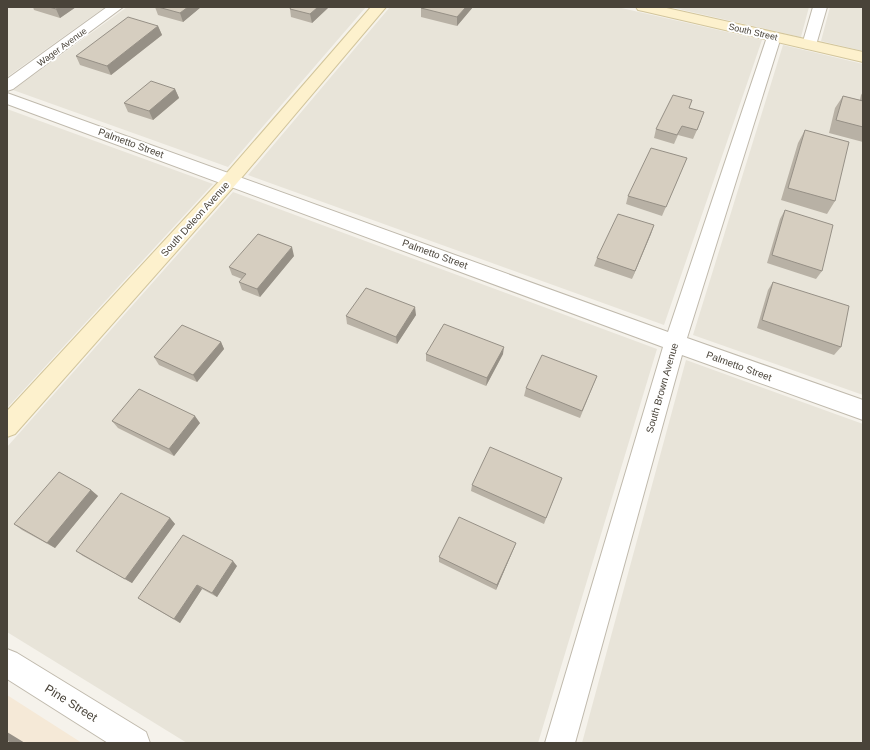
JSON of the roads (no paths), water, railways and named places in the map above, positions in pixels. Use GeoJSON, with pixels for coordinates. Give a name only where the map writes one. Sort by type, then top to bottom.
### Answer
{"type":"FeatureCollection","features":[{"type":"Feature","properties":{"kind":"street","name":"Wager Avenue"},"geometry":{"type":"LineString","coordinates":[[7,86],[116,7]]}},
{"type":"Feature","properties":{"kind":"street","name":"South Deleon Avenue"},"geometry":{"type":"LineString","coordinates":[[7,427],[231,179],[379,7]]}},
{"type":"Feature","properties":{"kind":"street","name":"South Street"},"geometry":{"type":"LineString","coordinates":[[643,7],[863,57]]}},
{"type":"Feature","properties":{"kind":"street"},"geometry":{"type":"LineString","coordinates":[[809,45],[820,7]]}},
{"type":"Feature","properties":{"kind":"street","name":"South Brown Avenue"},"geometry":{"type":"LineString","coordinates":[[560,743],[674,343],[774,37]]}},
{"type":"Feature","properties":{"kind":"street","name":"Palmetto Street"},"geometry":{"type":"LineString","coordinates":[[7,98],[231,179],[674,343],[863,410]]}},
{"type":"Feature","properties":{"kind":"street","name":"Pine Street"},"geometry":{"type":"LineString","coordinates":[[7,663],[135,743]]}}]}
